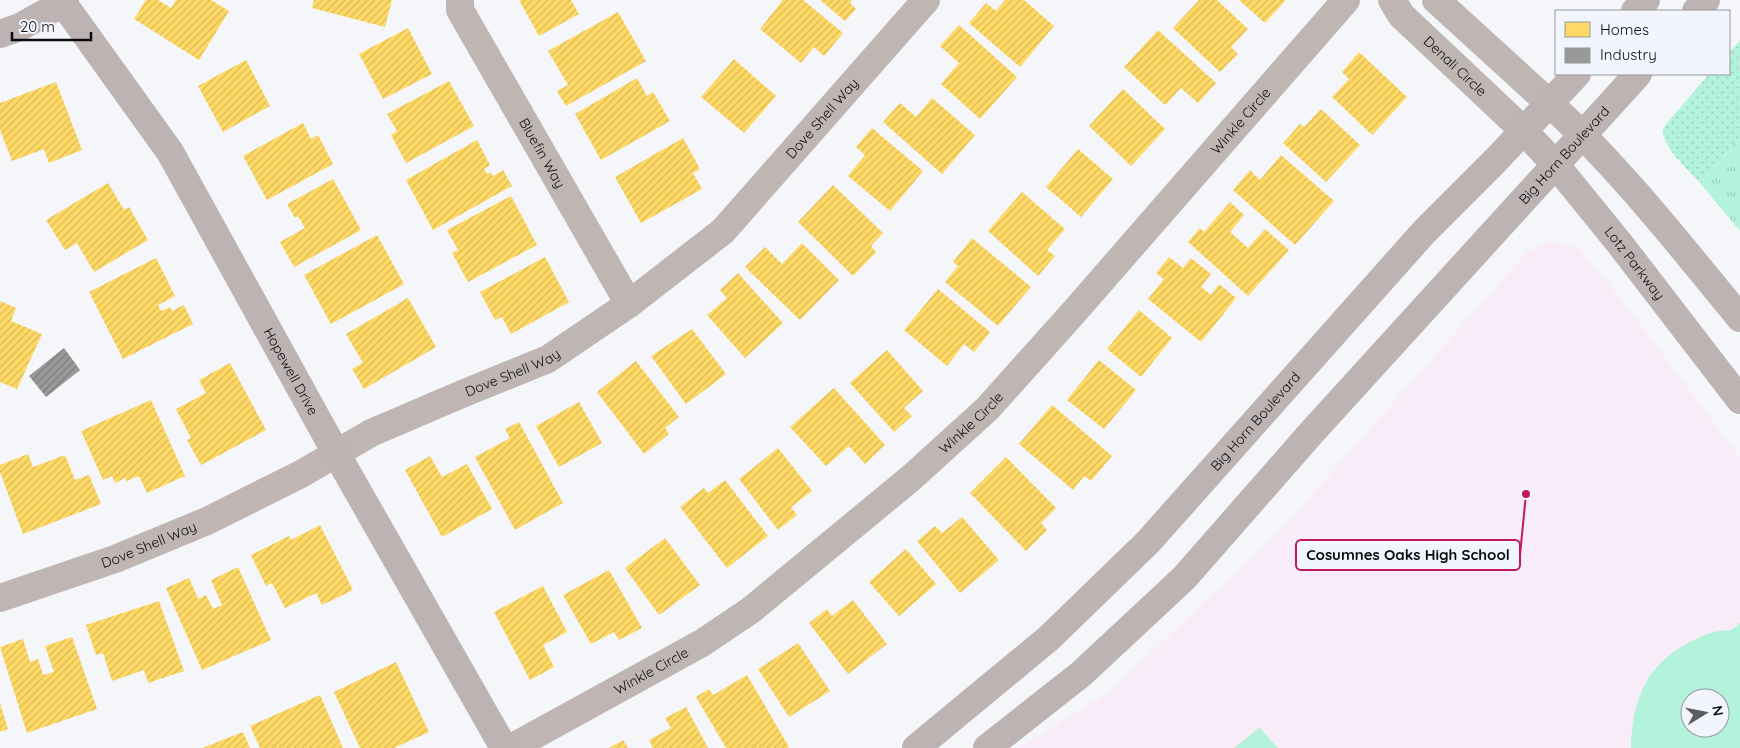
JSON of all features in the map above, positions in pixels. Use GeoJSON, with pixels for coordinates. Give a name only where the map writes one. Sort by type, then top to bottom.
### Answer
{"type":"FeatureCollection","features":[{"type":"Feature","properties":{"kind":"main road"},"geometry":{"type":"LineString","coordinates":[[1636,10],[1646,0]]}},
{"type":"Feature","properties":{"kind":"main road"},"geometry":{"type":"LineString","coordinates":[[1697,10],[1706,0]]}},
{"type":"Feature","properties":{"kind":"main road"},"geometry":{"type":"LineString","coordinates":[[0,34],[20,27],[64,2]]}},
{"type":"Feature","properties":{"kind":"main road","name":"Hopewell Drive"},"geometry":{"type":"LineString","coordinates":[[64,2],[170,152],[336,453],[504,748]]}},
{"type":"Feature","properties":{"kind":"main road","name":"Big Horn Boulevard"},"geometry":{"type":"LineString","coordinates":[[916,748],[1049,638],[1148,542],[1424,232],[1496,160],[1575,75]]}},
{"type":"Feature","properties":{"kind":"main road","name":"Big Horn Boulevard"},"geometry":{"type":"LineString","coordinates":[[987,748],[1082,674],[1184,578],[1312,432],[1469,262],[1555,164],[1637,75]]}},
{"type":"Feature","properties":{"kind":"main road"},"geometry":{"type":"LineString","coordinates":[[1549,103],[1583,134],[1630,185],[1740,318]]}},
{"type":"Feature","properties":{"kind":"main road","name":"Lotz Parkway"},"geometry":{"type":"LineString","coordinates":[[1523,130],[1555,164],[1620,244],[1740,400]]}},
{"type":"Feature","properties":{"kind":"street","name":"Bluefin Way"},"geometry":{"type":"LineString","coordinates":[[460,0],[460,10],[629,304]]}},
{"type":"Feature","properties":{"kind":"street","name":"Dove Shell Way"},"geometry":{"type":"LineString","coordinates":[[0,598],[115,559],[207,521],[301,474],[380,429],[548,360],[629,304],[723,231],[926,0]]}},
{"type":"Feature","properties":{"kind":"street","name":"Winkle Circle"},"geometry":{"type":"LineString","coordinates":[[511,748],[702,643],[751,610],[911,478],[987,409],[1346,0]]}},
{"type":"Feature","properties":{"kind":"street","name":"Denali Circle"},"geometry":{"type":"LineString","coordinates":[[1392,0],[1400,15],[1523,130]]}},
{"type":"Feature","properties":{"kind":"street"},"geometry":{"type":"LineString","coordinates":[[1436,0],[1549,103]]}},
{"type":"Feature","properties":{"kind":"shaded area"},"geometry":{"type":"Polygon","coordinates":[[[1550,242],[1577,247],[1617,294],[1740,457],[1740,748],[1018,748],[1108,693],[1280,531],[1526,253],[1550,242]]]}},
{"type":"Feature","properties":{"kind":"green space"},"geometry":{"type":"Polygon","coordinates":[[[1740,40],[1740,137],[1701,184],[1666,143],[1663,128],[1708,75],[1730,75],[1730,52],[1740,40]]]}},
{"type":"Feature","properties":{"kind":"green space"},"geometry":{"type":"Polygon","coordinates":[[[1740,137],[1740,231],[1701,184],[1740,137]]]}},
{"type":"Feature","properties":{"kind":"green space"},"geometry":{"type":"Polygon","coordinates":[[[1740,623],[1740,748],[1631,748],[1632,729],[1640,696],[1646,682],[1656,669],[1667,657],[1698,638],[1708,634],[1731,630],[1740,623]]]}},
{"type":"Feature","properties":{"kind":"green space"},"geometry":{"type":"Polygon","coordinates":[[[1259,728],[1278,748],[1234,748],[1259,728]]]}},
{"type":"Feature","properties":{"kind":"building: Homes"},"geometry":{"type":"Polygon","coordinates":[[[146,0],[158,0],[171,8],[176,0],[211,0],[229,11],[199,60],[134,19],[146,0]]]}},
{"type":"Feature","properties":{"kind":"building: Homes"},"geometry":{"type":"Polygon","coordinates":[[[314,0],[392,0],[385,27],[312,8],[314,0]]]}},
{"type":"Feature","properties":{"kind":"building: Homes"},"geometry":{"type":"Polygon","coordinates":[[[519,0],[571,0],[579,14],[539,36],[519,0]]]}},
{"type":"Feature","properties":{"kind":"building: Homes"},"geometry":{"type":"Polygon","coordinates":[[[783,0],[803,0],[843,33],[824,56],[814,47],[801,63],[760,29],[783,0]]]}},
{"type":"Feature","properties":{"kind":"building: Homes"},"geometry":{"type":"Polygon","coordinates":[[[820,0],[852,0],[850,3],[856,9],[845,21],[820,0]]]}},
{"type":"Feature","properties":{"kind":"building: Homes"},"geometry":{"type":"Polygon","coordinates":[[[1005,0],[1024,0],[1054,26],[1020,67],[969,23],[986,3],[996,11],[1005,0]]]}},
{"type":"Feature","properties":{"kind":"building: Homes"},"geometry":{"type":"Polygon","coordinates":[[[1199,0],[1217,0],[1248,29],[1231,47],[1238,54],[1220,72],[1173,28],[1199,0]]]}},
{"type":"Feature","properties":{"kind":"building: Homes"},"geometry":{"type":"Polygon","coordinates":[[[1239,0],[1286,0],[1265,23],[1239,0]]]}},
{"type":"Feature","properties":{"kind":"building: Homes"},"geometry":{"type":"Polygon","coordinates":[[[618,12],[646,61],[566,106],[557,91],[568,85],[548,51],[618,12]]]}},
{"type":"Feature","properties":{"kind":"building: Homes"},"geometry":{"type":"Polygon","coordinates":[[[959,25],[1017,77],[980,119],[941,84],[959,63],[940,46],[959,25]]]}},
{"type":"Feature","properties":{"kind":"building: Homes"},"geometry":{"type":"Polygon","coordinates":[[[408,28],[432,74],[383,99],[359,54],[408,28]]]}},
{"type":"Feature","properties":{"kind":"building: Homes"},"geometry":{"type":"Polygon","coordinates":[[[1158,30],[1216,83],[1198,103],[1181,88],[1165,105],[1124,67],[1158,30]]]}},
{"type":"Feature","properties":{"kind":"building: Homes"},"geometry":{"type":"Polygon","coordinates":[[[1359,52],[1407,97],[1372,135],[1332,97],[1349,79],[1342,72],[1359,52]]]}},
{"type":"Feature","properties":{"kind":"building: Homes"},"geometry":{"type":"Polygon","coordinates":[[[734,59],[776,96],[744,133],[701,97],[734,59]]]}},
{"type":"Feature","properties":{"kind":"building: Homes"},"geometry":{"type":"Polygon","coordinates":[[[246,60],[270,106],[223,132],[198,86],[246,60]]]}},
{"type":"Feature","properties":{"kind":"building: Homes"},"geometry":{"type":"Polygon","coordinates":[[[637,78],[647,96],[653,92],[670,121],[601,160],[575,114],[637,78]]]}},
{"type":"Feature","properties":{"kind":"building: Homes"},"geometry":{"type":"Polygon","coordinates":[[[449,81],[474,126],[406,163],[391,135],[397,131],[387,114],[449,81]]]}},
{"type":"Feature","properties":{"kind":"building: Homes"},"geometry":{"type":"Polygon","coordinates":[[[56,82],[82,150],[49,163],[44,149],[12,161],[0,130],[0,103],[56,82]]]}},
{"type":"Feature","properties":{"kind":"building: Homes"},"geometry":{"type":"Polygon","coordinates":[[[1123,89],[1165,129],[1131,166],[1089,126],[1123,89]]]}},
{"type":"Feature","properties":{"kind":"building: Homes"},"geometry":{"type":"Polygon","coordinates":[[[932,98],[975,135],[942,174],[883,122],[900,103],[916,117],[932,98]]]}},
{"type":"Feature","properties":{"kind":"building: Homes"},"geometry":{"type":"Polygon","coordinates":[[[1321,109],[1360,145],[1326,182],[1283,143],[1300,124],[1304,127],[1321,109]]]}},
{"type":"Feature","properties":{"kind":"building: Homes"},"geometry":{"type":"Polygon","coordinates":[[[303,123],[311,139],[318,135],[333,164],[267,200],[243,156],[303,123]]]}},
{"type":"Feature","properties":{"kind":"building: Homes"},"geometry":{"type":"Polygon","coordinates":[[[872,128],[923,171],[890,211],[848,176],[865,155],[856,147],[872,128]]]}},
{"type":"Feature","properties":{"kind":"building: Homes"},"geometry":{"type":"Polygon","coordinates":[[[683,138],[700,169],[693,173],[702,189],[641,223],[615,177],[683,138]]]}},
{"type":"Feature","properties":{"kind":"building: Homes"},"geometry":{"type":"Polygon","coordinates":[[[477,140],[490,165],[484,169],[487,174],[490,172],[493,176],[503,170],[512,186],[433,230],[406,180],[477,140]]]}},
{"type":"Feature","properties":{"kind":"building: Homes"},"geometry":{"type":"Polygon","coordinates":[[[1078,149],[1113,179],[1081,217],[1046,187],[1078,149]]]}},
{"type":"Feature","properties":{"kind":"building: Homes"},"geometry":{"type":"Polygon","coordinates":[[[1281,155],[1334,201],[1295,245],[1233,190],[1250,170],[1260,180],[1281,155]]]}},
{"type":"Feature","properties":{"kind":"building: Homes"},"geometry":{"type":"Polygon","coordinates":[[[333,179],[361,230],[294,267],[280,242],[305,228],[298,216],[295,218],[287,204],[333,179]]]}},
{"type":"Feature","properties":{"kind":"building: Homes"},"geometry":{"type":"Polygon","coordinates":[[[108,183],[124,210],[129,207],[148,240],[94,272],[77,243],[65,250],[46,220],[108,183]]]}},
{"type":"Feature","properties":{"kind":"building: Homes"},"geometry":{"type":"Polygon","coordinates":[[[833,185],[883,233],[871,246],[876,252],[853,276],[798,222],[833,185]]]}},
{"type":"Feature","properties":{"kind":"building: Homes"},"geometry":{"type":"Polygon","coordinates":[[[1022,192],[1065,229],[1047,250],[1055,256],[1038,276],[988,231],[1022,192]]]}},
{"type":"Feature","properties":{"kind":"building: Homes"},"geometry":{"type":"Polygon","coordinates":[[[511,196],[537,245],[468,282],[452,253],[458,250],[447,230],[511,196]]]}},
{"type":"Feature","properties":{"kind":"building: Homes"},"geometry":{"type":"Polygon","coordinates":[[[1230,202],[1244,215],[1230,232],[1248,248],[1265,229],[1289,250],[1248,296],[1188,242],[1200,228],[1204,232],[1230,202]]]}},
{"type":"Feature","properties":{"kind":"building: Homes"},"geometry":{"type":"Polygon","coordinates":[[[377,235],[404,284],[331,324],[304,275],[377,235]]]}},
{"type":"Feature","properties":{"kind":"building: Homes"},"geometry":{"type":"Polygon","coordinates":[[[972,238],[1031,287],[998,326],[945,282],[958,266],[953,262],[972,238]]]}},
{"type":"Feature","properties":{"kind":"building: Homes"},"geometry":{"type":"Polygon","coordinates":[[[802,243],[839,280],[800,320],[745,267],[765,247],[782,264],[802,243]]]}},
{"type":"Feature","properties":{"kind":"building: Homes"},"geometry":{"type":"Polygon","coordinates":[[[545,257],[569,302],[511,334],[502,317],[495,320],[480,292],[545,257]]]}},
{"type":"Feature","properties":{"kind":"building: Homes"},"geometry":{"type":"Polygon","coordinates":[[[1169,257],[1183,268],[1191,258],[1211,274],[1201,287],[1211,295],[1219,284],[1236,298],[1201,342],[1148,299],[1164,279],[1156,273],[1169,257]]]}},
{"type":"Feature","properties":{"kind":"building: Homes"},"geometry":{"type":"Polygon","coordinates":[[[156,258],[175,296],[158,305],[161,311],[170,307],[172,311],[184,305],[193,324],[123,359],[89,292],[156,258]]]}},
{"type":"Feature","properties":{"kind":"building: Homes"},"geometry":{"type":"Polygon","coordinates":[[[738,273],[783,323],[745,358],[707,315],[727,298],[720,290],[738,273]]]}},
{"type":"Feature","properties":{"kind":"building: Homes"},"geometry":{"type":"Polygon","coordinates":[[[938,289],[990,332],[974,352],[964,344],[947,366],[904,330],[938,289]]]}},
{"type":"Feature","properties":{"kind":"building: Homes"},"geometry":{"type":"Polygon","coordinates":[[[408,298],[436,347],[364,389],[352,369],[363,363],[346,334],[408,298]]]}},
{"type":"Feature","properties":{"kind":"building: Homes"},"geometry":{"type":"Polygon","coordinates":[[[0,301],[16,308],[11,321],[42,334],[17,389],[0,382],[0,301]]]}},
{"type":"Feature","properties":{"kind":"building: Homes"},"geometry":{"type":"Polygon","coordinates":[[[1139,310],[1172,338],[1141,377],[1107,349],[1139,310]]]}},
{"type":"Feature","properties":{"kind":"building: Homes"},"geometry":{"type":"Polygon","coordinates":[[[692,329],[726,374],[686,404],[651,356],[692,329]]]}},
{"type":"Feature","properties":{"kind":"building: Homes"},"geometry":{"type":"Polygon","coordinates":[[[887,350],[923,391],[904,408],[912,416],[894,432],[850,383],[887,350]]]}},
{"type":"Feature","properties":{"kind":"building: Homes"},"geometry":{"type":"Polygon","coordinates":[[[1099,360],[1136,390],[1104,429],[1067,400],[1099,360]]]}},
{"type":"Feature","properties":{"kind":"building: Homes"},"geometry":{"type":"Polygon","coordinates":[[[636,361],[679,417],[665,428],[669,434],[644,454],[597,392],[636,361]]]}},
{"type":"Feature","properties":{"kind":"building: Homes"},"geometry":{"type":"Polygon","coordinates":[[[230,363],[266,430],[201,465],[187,440],[191,438],[176,409],[206,393],[199,380],[230,363]]]}},
{"type":"Feature","properties":{"kind":"building: Homes"},"geometry":{"type":"Polygon","coordinates":[[[834,388],[885,445],[865,464],[849,446],[826,466],[790,427],[834,388]]]}},
{"type":"Feature","properties":{"kind":"building: Homes"},"geometry":{"type":"Polygon","coordinates":[[[151,400],[185,476],[147,493],[139,476],[127,481],[125,478],[115,483],[112,476],[103,480],[81,431],[151,400]]]}},
{"type":"Feature","properties":{"kind":"building: Homes"},"geometry":{"type":"Polygon","coordinates":[[[579,402],[602,443],[559,467],[536,426],[579,402]]]}},
{"type":"Feature","properties":{"kind":"building: Homes"},"geometry":{"type":"Polygon","coordinates":[[[1052,405],[1112,456],[1091,481],[1084,476],[1073,490],[1019,444],[1052,405]]]}},
{"type":"Feature","properties":{"kind":"building: Homes"},"geometry":{"type":"Polygon","coordinates":[[[519,422],[563,503],[515,530],[475,457],[510,438],[505,429],[519,422]]]}},
{"type":"Feature","properties":{"kind":"building: Homes"},"geometry":{"type":"Polygon","coordinates":[[[778,448],[812,491],[791,507],[797,515],[778,530],[739,479],[778,448]]]}},
{"type":"Feature","properties":{"kind":"building: Homes"},"geometry":{"type":"Polygon","coordinates":[[[28,454],[33,467],[65,455],[75,480],[89,475],[101,504],[23,534],[0,472],[0,465],[28,454]]]}},
{"type":"Feature","properties":{"kind":"building: Homes"},"geometry":{"type":"Polygon","coordinates":[[[430,456],[442,477],[467,464],[492,509],[442,537],[405,470],[430,456]]]}},
{"type":"Feature","properties":{"kind":"building: Homes"},"geometry":{"type":"Polygon","coordinates":[[[1006,457],[1056,508],[1041,523],[1047,530],[1026,551],[970,493],[1006,457]]]}},
{"type":"Feature","properties":{"kind":"building: Homes"},"geometry":{"type":"Polygon","coordinates":[[[725,480],[768,536],[727,568],[680,507],[704,488],[708,493],[725,480]]]}},
{"type":"Feature","properties":{"kind":"building: Homes"},"geometry":{"type":"Polygon","coordinates":[[[962,517],[999,560],[960,593],[917,541],[935,526],[942,533],[962,517]]]}},
{"type":"Feature","properties":{"kind":"building: Homes"},"geometry":{"type":"Polygon","coordinates":[[[320,525],[353,590],[322,605],[316,593],[285,608],[272,583],[266,586],[251,555],[289,536],[291,540],[320,525]]]}},
{"type":"Feature","properties":{"kind":"building: Homes"},"geometry":{"type":"Polygon","coordinates":[[[665,538],[700,585],[659,615],[625,568],[665,538]]]}},
{"type":"Feature","properties":{"kind":"building: Homes"},"geometry":{"type":"Polygon","coordinates":[[[906,549],[936,584],[899,616],[869,582],[906,549]]]}},
{"type":"Feature","properties":{"kind":"building: Homes"},"geometry":{"type":"Polygon","coordinates":[[[238,567],[271,640],[202,670],[166,588],[189,578],[198,599],[206,595],[213,609],[222,605],[211,580],[238,567]]]}},
{"type":"Feature","properties":{"kind":"building: Homes"},"geometry":{"type":"Polygon","coordinates":[[[609,570],[642,628],[619,640],[614,632],[591,644],[563,595],[609,570]]]}},
{"type":"Feature","properties":{"kind":"building: Homes"},"geometry":{"type":"Polygon","coordinates":[[[543,586],[567,632],[543,645],[554,667],[530,680],[494,612],[543,586]]]}},
{"type":"Feature","properties":{"kind":"building: Homes"},"geometry":{"type":"Polygon","coordinates":[[[853,600],[887,644],[848,674],[809,623],[827,609],[832,616],[853,600]]]}},
{"type":"Feature","properties":{"kind":"building: Homes"},"geometry":{"type":"Polygon","coordinates":[[[159,601],[184,671],[148,683],[144,670],[112,681],[103,653],[96,655],[86,625],[159,601]]]}},
{"type":"Feature","properties":{"kind":"building: Homes"},"geometry":{"type":"Polygon","coordinates":[[[72,637],[97,709],[27,733],[0,647],[23,639],[30,662],[38,659],[43,675],[54,672],[45,646],[72,637]]]}},
{"type":"Feature","properties":{"kind":"building: Homes"},"geometry":{"type":"Polygon","coordinates":[[[798,643],[830,691],[789,717],[758,669],[798,643]]]}},
{"type":"Feature","properties":{"kind":"building: Homes"},"geometry":{"type":"Polygon","coordinates":[[[396,662],[429,732],[394,748],[360,748],[334,692],[396,662]]]}},
{"type":"Feature","properties":{"kind":"building: Homes"},"geometry":{"type":"Polygon","coordinates":[[[747,675],[788,748],[726,748],[696,697],[709,689],[713,695],[747,675]]]}},
{"type":"Feature","properties":{"kind":"building: Homes"},"geometry":{"type":"Polygon","coordinates":[[[320,695],[343,748],[260,748],[250,726],[320,695]]]}},
{"type":"Feature","properties":{"kind":"building: Homes"},"geometry":{"type":"Polygon","coordinates":[[[0,703],[8,729],[0,732],[0,703]]]}},
{"type":"Feature","properties":{"kind":"building: Homes"},"geometry":{"type":"Polygon","coordinates":[[[686,707],[708,748],[653,748],[649,740],[671,728],[665,718],[686,707]]]}},
{"type":"Feature","properties":{"kind":"building: Homes"},"geometry":{"type":"Polygon","coordinates":[[[243,732],[250,748],[202,748],[243,732]]]}},
{"type":"Feature","properties":{"kind":"building: Homes"},"geometry":{"type":"Polygon","coordinates":[[[623,740],[628,748],[609,748],[623,740]]]}},
{"type":"Feature","properties":{"kind":"building: Industry"},"geometry":{"type":"Polygon","coordinates":[[[64,348],[80,370],[46,397],[29,376],[64,348]]]}},
{"type":"Feature","properties":{"kind":"place","name":"Cosumnes Oaks High School"},"geometry":{"type":"Point","coordinates":[1526,494]}}]}
